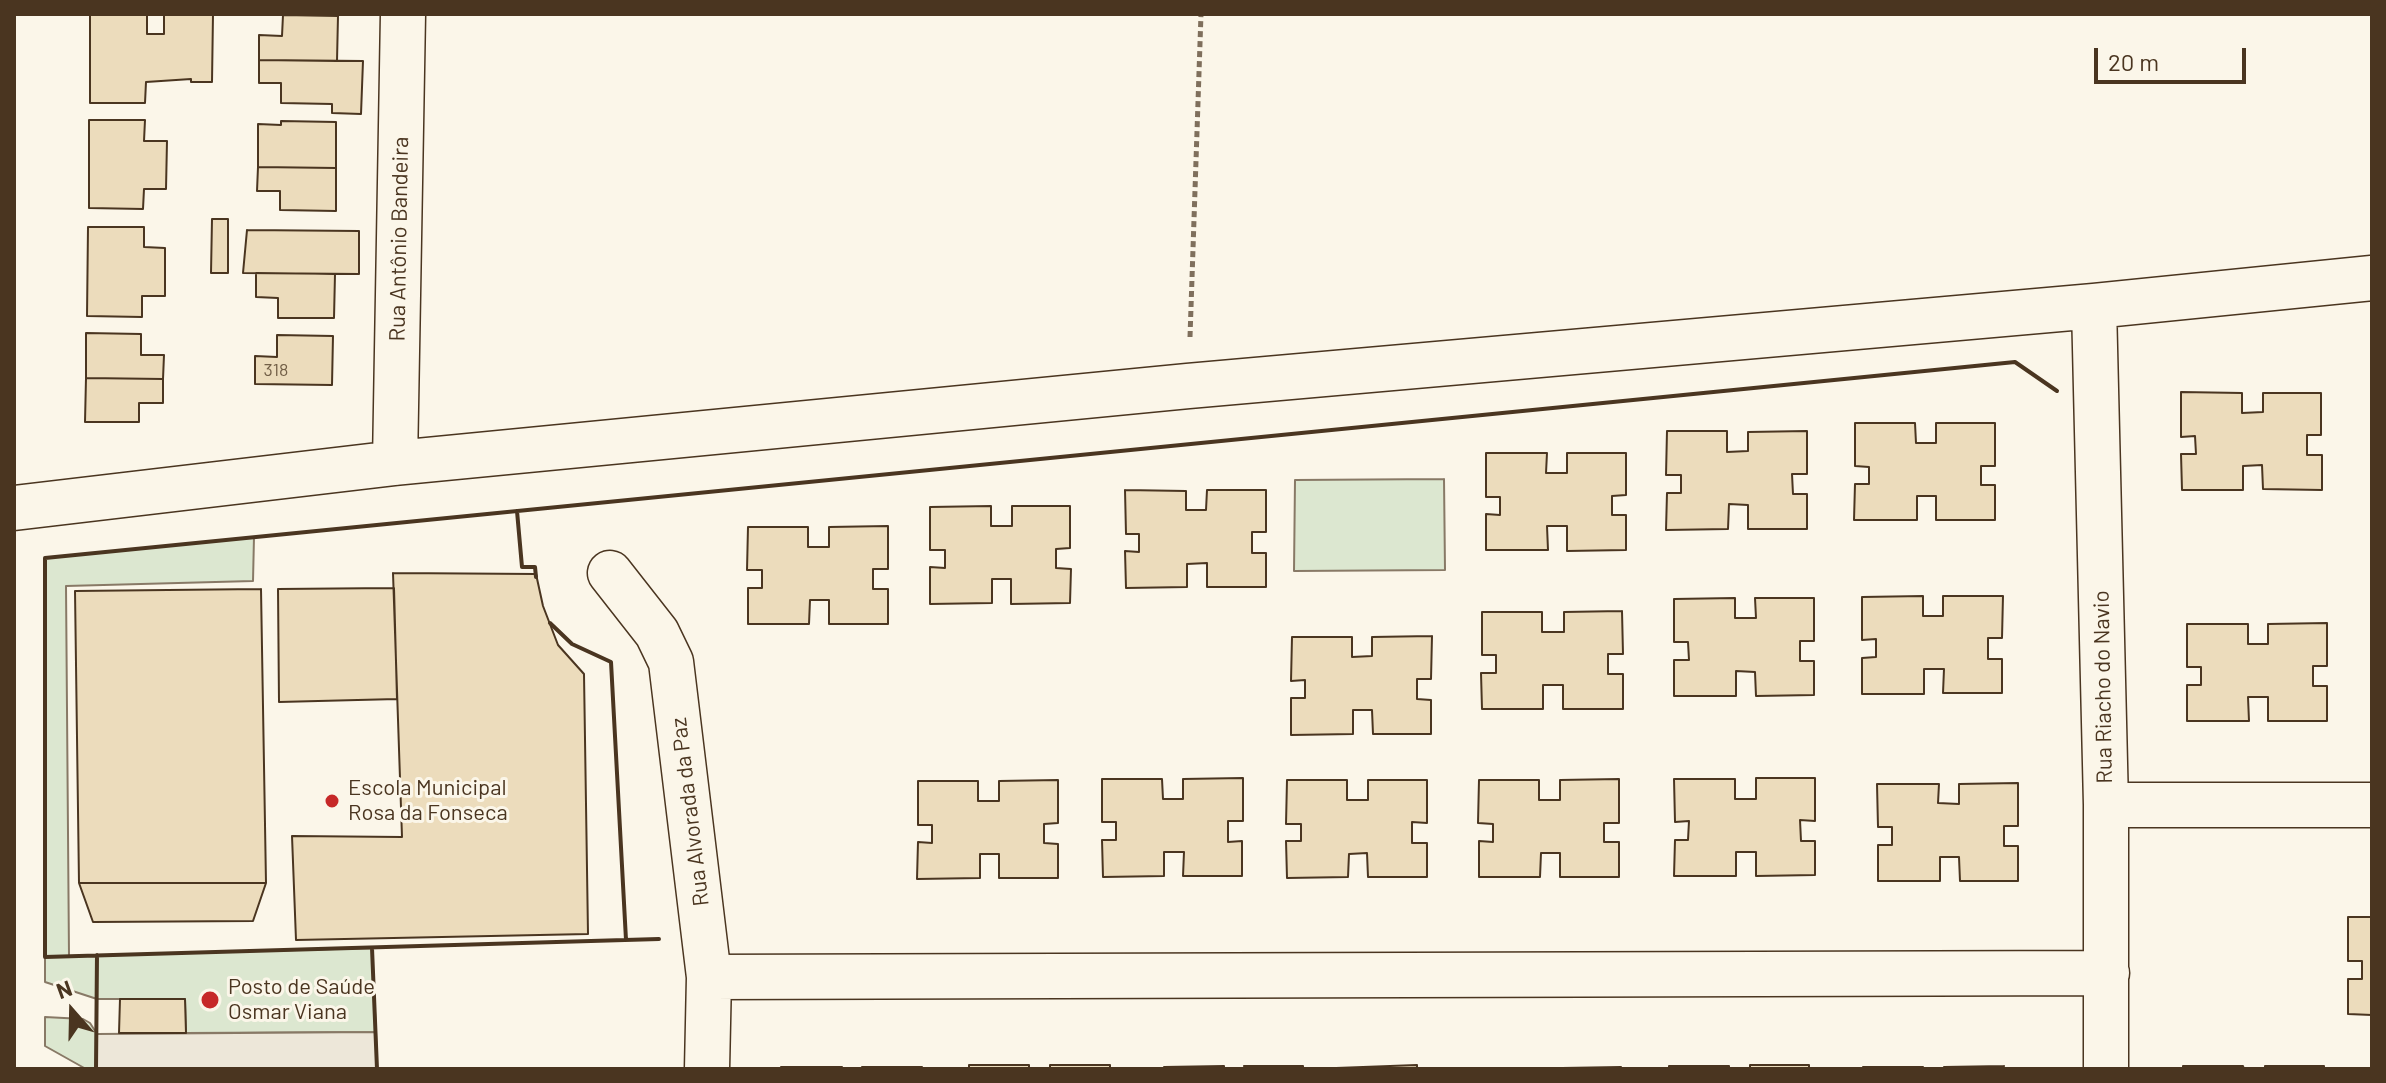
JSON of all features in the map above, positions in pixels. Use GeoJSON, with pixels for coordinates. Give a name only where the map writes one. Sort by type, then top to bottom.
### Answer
{"type":"FeatureCollection","features":[{"type":"Feature","properties":{"kind":"street","name":"Rua Antônio Bandeira"},"geometry":{"type":"LineString","coordinates":[[395,463],[403,14]]}},
{"type":"Feature","properties":{"kind":"street"},"geometry":{"type":"LineString","coordinates":[[14,508],[395,463],[1188,386],[2094,306],[2372,278]]}},
{"type":"Feature","properties":{"kind":"street","name":"Rua Riacho do Navio"},"geometry":{"type":"LineString","coordinates":[[2094,306],[2106,805],[2106,1069]]}},
{"type":"Feature","properties":{"kind":"street","name":"Rua Alvorada da Paz"},"geometry":{"type":"LineString","coordinates":[[610,573],[657,633],[671,662],[709,977],[707,1069]]}},
{"type":"Feature","properties":{"kind":"street"},"geometry":{"type":"LineString","coordinates":[[2106,805],[2372,805]]}},
{"type":"Feature","properties":{"kind":"street"},"geometry":{"type":"LineString","coordinates":[[709,977],[2107,973]]}},
{"type":"Feature","properties":{"kind":"path"},"geometry":{"type":"LineString","coordinates":[[1188,386],[1201,14]]}},
{"type":"Feature","properties":{"kind":"green space"},"geometry":{"type":"Polygon","coordinates":[[[1444,479],[1445,570],[1294,571],[1295,480],[1444,479]]]}},
{"type":"Feature","properties":{"kind":"green space"},"geometry":{"type":"Polygon","coordinates":[[[254,537],[253,581],[66,586],[69,956],[372,948],[376,1032],[186,1033],[185,999],[97,999],[45,982],[45,558],[254,537]]]}},
{"type":"Feature","properties":{"kind":"green space"},"geometry":{"type":"Polygon","coordinates":[[[45,1017],[83,1019],[90,1023],[97,1034],[96,1069],[86,1069],[45,1046],[45,1017]]]}},
{"type":"Feature","properties":{"kind":"shaded area"},"geometry":{"type":"Polygon","coordinates":[[[376,1032],[377,1069],[96,1069],[97,1034],[376,1032]]]}},
{"type":"Feature","properties":{"kind":"building"},"geometry":{"type":"Polygon","coordinates":[[[90,14],[147,14],[147,34],[164,34],[164,14],[213,14],[212,82],[191,82],[191,79],[146,82],[145,103],[90,103],[90,14]]]}},
{"type":"Feature","properties":{"kind":"building"},"geometry":{"type":"Polygon","coordinates":[[[283,15],[338,16],[337,61],[259,60],[259,35],[282,36],[283,15]]]}},
{"type":"Feature","properties":{"kind":"building"},"geometry":{"type":"Polygon","coordinates":[[[259,60],[363,61],[361,114],[332,113],[332,104],[281,103],[281,83],[259,83],[259,60]]]}},
{"type":"Feature","properties":{"kind":"building"},"geometry":{"type":"Polygon","coordinates":[[[89,120],[145,120],[144,141],[167,141],[166,189],[144,189],[143,209],[89,208],[89,120]]]}},
{"type":"Feature","properties":{"kind":"building"},"geometry":{"type":"Polygon","coordinates":[[[281,121],[336,122],[336,168],[258,167],[258,124],[281,125],[281,121]]]}},
{"type":"Feature","properties":{"kind":"building"},"geometry":{"type":"Polygon","coordinates":[[[258,167],[336,168],[336,211],[280,210],[280,191],[257,191],[258,167]]]}},
{"type":"Feature","properties":{"kind":"building"},"geometry":{"type":"Polygon","coordinates":[[[212,219],[228,219],[228,273],[211,273],[212,219]]]}},
{"type":"Feature","properties":{"kind":"building"},"geometry":{"type":"Polygon","coordinates":[[[88,227],[144,227],[144,247],[165,248],[165,296],[142,296],[142,317],[87,316],[88,227]]]}},
{"type":"Feature","properties":{"kind":"building"},"geometry":{"type":"Polygon","coordinates":[[[247,230],[359,231],[359,274],[243,273],[247,230]]]}},
{"type":"Feature","properties":{"kind":"building"},"geometry":{"type":"Polygon","coordinates":[[[256,273],[335,274],[334,318],[278,318],[278,298],[256,297],[256,273]]]}},
{"type":"Feature","properties":{"kind":"building"},"geometry":{"type":"Polygon","coordinates":[[[86,333],[141,334],[141,355],[164,355],[163,379],[86,378],[86,333]]]}},
{"type":"Feature","properties":{"kind":"building"},"geometry":{"type":"Polygon","coordinates":[[[277,335],[333,336],[332,385],[255,384],[255,356],[277,357],[277,335]]]}},
{"type":"Feature","properties":{"kind":"building"},"geometry":{"type":"Polygon","coordinates":[[[86,378],[163,379],[163,403],[139,403],[139,422],[85,422],[86,378]]]}},
{"type":"Feature","properties":{"kind":"building"},"geometry":{"type":"Polygon","coordinates":[[[2181,392],[2242,393],[2242,413],[2263,412],[2263,393],[2321,393],[2321,435],[2307,435],[2307,455],[2322,455],[2322,490],[2263,489],[2262,465],[2243,466],[2243,490],[2182,490],[2181,454],[2196,454],[2195,436],[2181,437],[2181,392]]]}},
{"type":"Feature","properties":{"kind":"building"},"geometry":{"type":"Polygon","coordinates":[[[1855,423],[1915,423],[1916,443],[1936,443],[1936,423],[1995,423],[1995,466],[1981,466],[1981,485],[1995,485],[1995,520],[1936,520],[1936,496],[1917,496],[1917,520],[1854,520],[1855,484],[1869,484],[1869,467],[1855,466],[1855,423]]]}},
{"type":"Feature","properties":{"kind":"building"},"geometry":{"type":"Polygon","coordinates":[[[1667,431],[1727,431],[1727,452],[1748,451],[1748,432],[1807,431],[1807,474],[1792,474],[1793,494],[1807,494],[1807,529],[1748,529],[1748,505],[1729,504],[1728,529],[1666,530],[1667,493],[1681,493],[1681,475],[1666,475],[1667,431]]]}},
{"type":"Feature","properties":{"kind":"building"},"geometry":{"type":"Polygon","coordinates":[[[1486,453],[1547,453],[1546,473],[1567,473],[1567,453],[1626,453],[1626,495],[1612,496],[1612,515],[1626,515],[1626,550],[1567,551],[1567,526],[1547,526],[1548,550],[1486,550],[1486,514],[1500,515],[1500,497],[1486,497],[1486,453]]]}},
{"type":"Feature","properties":{"kind":"building"},"geometry":{"type":"Polygon","coordinates":[[[1125,490],[1186,491],[1186,510],[1206,510],[1207,490],[1266,490],[1266,532],[1252,532],[1252,553],[1266,553],[1266,587],[1207,587],[1207,563],[1187,564],[1187,587],[1126,588],[1125,551],[1139,552],[1139,534],[1126,534],[1125,490]]]}},
{"type":"Feature","properties":{"kind":"building"},"geometry":{"type":"Polygon","coordinates":[[[991,506],[991,526],[1012,526],[1012,506],[1070,506],[1070,548],[1056,549],[1056,568],[1071,569],[1070,603],[1011,604],[1011,579],[992,579],[992,603],[930,604],[930,567],[945,568],[945,550],[930,550],[930,507],[991,506]]]}},
{"type":"Feature","properties":{"kind":"building"},"geometry":{"type":"Polygon","coordinates":[[[888,526],[888,569],[873,569],[873,589],[888,589],[888,624],[829,624],[829,600],[810,600],[809,624],[748,624],[748,588],[762,588],[762,570],[747,570],[748,527],[808,527],[808,547],[829,547],[829,527],[888,526]]]}},
{"type":"Feature","properties":{"kind":"building"},"geometry":{"type":"Polygon","coordinates":[[[393,573],[536,574],[543,606],[558,645],[584,674],[588,934],[296,940],[292,836],[402,837],[393,573]]]}},
{"type":"Feature","properties":{"kind":"building"},"geometry":{"type":"Polygon","coordinates":[[[394,588],[397,699],[279,702],[278,589],[394,588]]]}},
{"type":"Feature","properties":{"kind":"building"},"geometry":{"type":"Polygon","coordinates":[[[261,589],[266,883],[79,883],[75,591],[261,589]]]}},
{"type":"Feature","properties":{"kind":"building"},"geometry":{"type":"Polygon","coordinates":[[[1923,596],[1923,616],[1943,616],[1943,596],[2003,596],[2002,638],[1988,638],[1988,659],[2002,659],[2002,693],[1943,693],[1944,669],[1924,669],[1924,694],[1862,694],[1862,658],[1876,657],[1876,639],[1862,640],[1862,597],[1923,596]]]}},
{"type":"Feature","properties":{"kind":"building"},"geometry":{"type":"Polygon","coordinates":[[[1735,598],[1735,618],[1756,618],[1755,598],[1814,598],[1814,641],[1800,641],[1800,661],[1814,661],[1814,695],[1756,696],[1755,672],[1736,671],[1736,696],[1674,696],[1674,660],[1689,660],[1688,642],[1674,642],[1674,599],[1735,598]]]}},
{"type":"Feature","properties":{"kind":"building"},"geometry":{"type":"Polygon","coordinates":[[[1622,611],[1623,654],[1608,654],[1608,674],[1623,674],[1623,709],[1563,709],[1563,685],[1543,685],[1543,709],[1482,709],[1481,673],[1496,673],[1496,655],[1482,655],[1482,612],[1542,612],[1542,632],[1564,632],[1564,612],[1622,611]]]}},
{"type":"Feature","properties":{"kind":"building"},"geometry":{"type":"Polygon","coordinates":[[[2327,623],[2327,666],[2313,666],[2313,686],[2327,686],[2327,721],[2268,721],[2268,697],[2248,697],[2249,721],[2187,721],[2187,685],[2201,685],[2201,667],[2187,667],[2187,624],[2248,624],[2248,644],[2268,644],[2268,624],[2327,623]]]}},
{"type":"Feature","properties":{"kind":"building"},"geometry":{"type":"Polygon","coordinates":[[[1432,636],[1431,679],[1417,679],[1417,699],[1431,700],[1431,734],[1373,734],[1372,710],[1353,710],[1353,734],[1291,735],[1291,698],[1305,698],[1305,680],[1291,681],[1292,637],[1352,637],[1352,657],[1372,656],[1372,637],[1432,636]]]}},
{"type":"Feature","properties":{"kind":"building"},"geometry":{"type":"Polygon","coordinates":[[[1243,778],[1243,821],[1228,821],[1228,842],[1242,841],[1242,876],[1183,876],[1184,852],[1164,852],[1164,876],[1103,877],[1102,840],[1116,840],[1116,822],[1102,822],[1102,779],[1162,779],[1163,799],[1183,799],[1183,779],[1243,778]]]}},
{"type":"Feature","properties":{"kind":"building"},"geometry":{"type":"Polygon","coordinates":[[[1756,778],[1815,778],[1815,821],[1800,820],[1801,841],[1815,841],[1815,875],[1756,876],[1756,852],[1736,852],[1736,876],[1674,876],[1675,840],[1688,840],[1689,821],[1675,822],[1674,779],[1735,779],[1735,799],[1756,799],[1756,778]]]}},
{"type":"Feature","properties":{"kind":"building"},"geometry":{"type":"Polygon","coordinates":[[[1619,779],[1619,823],[1604,823],[1604,842],[1619,842],[1619,877],[1560,877],[1560,853],[1541,853],[1540,877],[1479,877],[1479,841],[1493,842],[1493,824],[1478,823],[1479,780],[1539,780],[1539,800],[1560,800],[1560,780],[1619,779]]]}},
{"type":"Feature","properties":{"kind":"building"},"geometry":{"type":"Polygon","coordinates":[[[1058,780],[1058,823],[1044,824],[1044,843],[1058,844],[1058,878],[999,878],[999,854],[980,854],[980,878],[917,879],[918,842],[932,843],[932,825],[918,825],[918,781],[978,781],[978,801],[999,801],[999,781],[1058,780]]]}},
{"type":"Feature","properties":{"kind":"building"},"geometry":{"type":"Polygon","coordinates":[[[1287,780],[1347,780],[1347,800],[1368,800],[1368,780],[1427,780],[1427,823],[1412,822],[1412,843],[1427,843],[1427,877],[1368,877],[1367,853],[1349,854],[1348,877],[1287,878],[1286,841],[1301,841],[1301,824],[1286,824],[1287,780]]]}},
{"type":"Feature","properties":{"kind":"building"},"geometry":{"type":"Polygon","coordinates":[[[2018,783],[2018,826],[2004,826],[2004,846],[2018,846],[2018,881],[1960,881],[1959,857],[1940,857],[1940,881],[1878,881],[1878,845],[1892,845],[1892,827],[1878,827],[1877,784],[1939,784],[1938,803],[1959,804],[1959,784],[2018,783]]]}},
{"type":"Feature","properties":{"kind":"building"},"geometry":{"type":"Polygon","coordinates":[[[79,883],[266,883],[253,921],[93,922],[79,883]]]}},
{"type":"Feature","properties":{"kind":"building"},"geometry":{"type":"Polygon","coordinates":[[[2348,917],[2372,917],[2372,1015],[2348,1014],[2348,979],[2362,979],[2362,961],[2348,961],[2348,917]]]}},
{"type":"Feature","properties":{"kind":"building"},"geometry":{"type":"Polygon","coordinates":[[[120,999],[185,999],[186,1033],[119,1033],[120,999]]]}},
{"type":"Feature","properties":{"kind":"building"},"geometry":{"type":"Polygon","coordinates":[[[969,1065],[1029,1065],[1029,1069],[969,1069],[969,1065]]]}},
{"type":"Feature","properties":{"kind":"building"},"geometry":{"type":"Polygon","coordinates":[[[1050,1065],[1110,1065],[1110,1069],[1050,1069],[1050,1065]]]}},
{"type":"Feature","properties":{"kind":"building"},"geometry":{"type":"Polygon","coordinates":[[[1417,1065],[1417,1069],[1336,1068],[1417,1065]]]}},
{"type":"Feature","properties":{"kind":"building"},"geometry":{"type":"Polygon","coordinates":[[[1750,1065],[1809,1065],[1809,1069],[1750,1069],[1750,1065]]]}},
{"type":"Feature","properties":{"kind":"building"},"geometry":{"type":"Polygon","coordinates":[[[1224,1066],[1224,1069],[1163,1069],[1164,1067],[1224,1066]]]}},
{"type":"Feature","properties":{"kind":"building"},"geometry":{"type":"Polygon","coordinates":[[[1244,1066],[1303,1066],[1303,1069],[1245,1069],[1244,1066]]]}},
{"type":"Feature","properties":{"kind":"building"},"geometry":{"type":"Polygon","coordinates":[[[1669,1066],[1729,1066],[1729,1069],[1669,1069],[1669,1066]]]}},
{"type":"Feature","properties":{"kind":"building"},"geometry":{"type":"Polygon","coordinates":[[[2004,1066],[2003,1069],[1944,1069],[1944,1067],[2004,1066]]]}},
{"type":"Feature","properties":{"kind":"building"},"geometry":{"type":"Polygon","coordinates":[[[2183,1066],[2243,1066],[2244,1069],[2183,1069],[2183,1066]]]}},
{"type":"Feature","properties":{"kind":"building"},"geometry":{"type":"Polygon","coordinates":[[[2265,1066],[2324,1066],[2324,1069],[2265,1069],[2265,1066]]]}},
{"type":"Feature","properties":{"kind":"building"},"geometry":{"type":"Polygon","coordinates":[[[842,1067],[842,1069],[781,1069],[842,1067]]]}},
{"type":"Feature","properties":{"kind":"building"},"geometry":{"type":"Polygon","coordinates":[[[922,1067],[922,1069],[862,1069],[922,1067]]]}},
{"type":"Feature","properties":{"kind":"building"},"geometry":{"type":"Polygon","coordinates":[[[1923,1067],[1923,1069],[1863,1069],[1923,1067]]]}},
{"type":"Feature","properties":{"kind":"building"},"geometry":{"type":"Polygon","coordinates":[[[1541,1068],[1541,1069],[1481,1069],[1541,1068]]]}},
{"type":"Feature","properties":{"kind":"building"},"geometry":{"type":"Polygon","coordinates":[[[1562,1068],[1621,1069],[1562,1069],[1562,1068]]]}},
{"type":"Feature","properties":{"kind":"wall"},"geometry":{"type":"LineString","coordinates":[[659,939],[45,957],[45,558],[2015,362],[2057,391]]}},
{"type":"Feature","properties":{"kind":"wall"},"geometry":{"type":"LineString","coordinates":[[517,511],[522,567],[535,567],[536,577]]}},
{"type":"Feature","properties":{"kind":"wall"},"geometry":{"type":"LineString","coordinates":[[550,623],[572,644],[611,662],[626,940]]}},
{"type":"Feature","properties":{"kind":"wall"},"geometry":{"type":"LineString","coordinates":[[372,948],[377,1069]]}},
{"type":"Feature","properties":{"kind":"wall"},"geometry":{"type":"LineString","coordinates":[[96,1069],[97,955]]}},
{"type":"Feature","properties":{"kind":"place","name":"Escola Municipal Rosa da Fonseca"},"geometry":{"type":"Point","coordinates":[332,801]}},
{"type":"Feature","properties":{"kind":"place","name":"Posto de Saúde Osmar Viana"},"geometry":{"type":"Point","coordinates":[210,1000]}}]}
